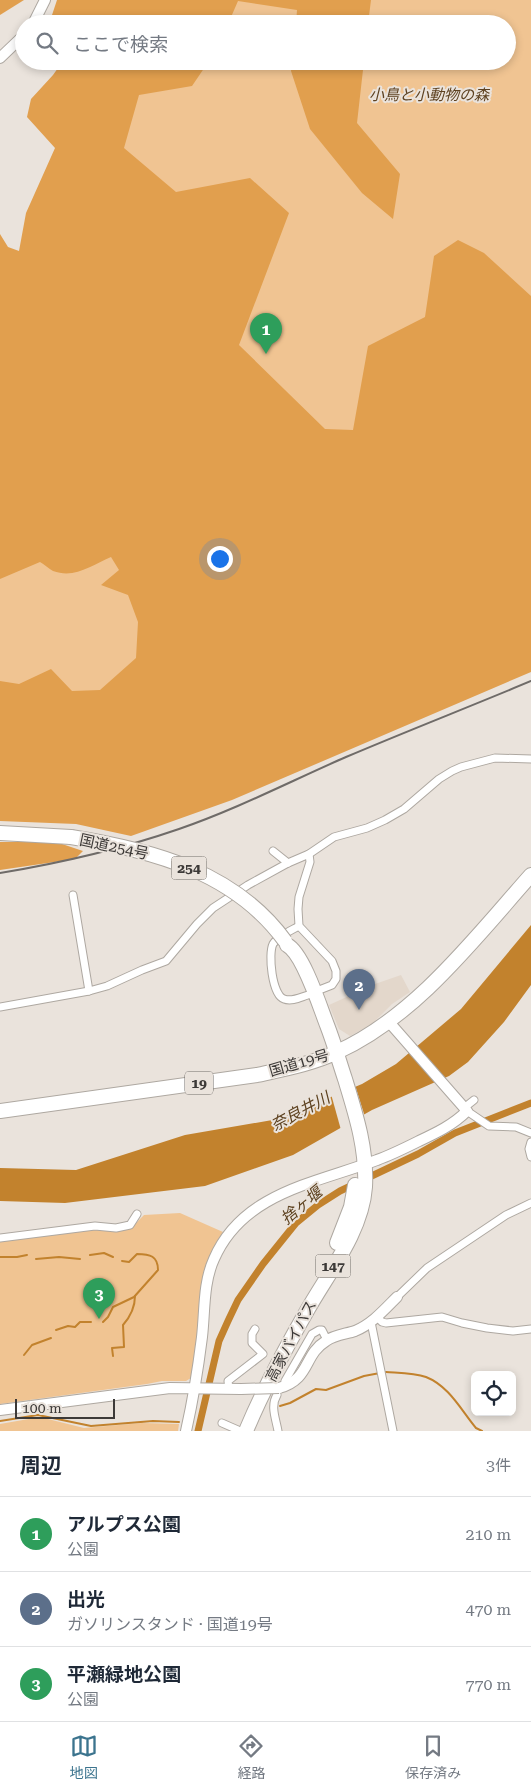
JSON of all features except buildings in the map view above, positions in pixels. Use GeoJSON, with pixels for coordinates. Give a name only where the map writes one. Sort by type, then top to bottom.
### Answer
{"type":"FeatureCollection","features":[{"type":"Feature","properties":{"kind":"highway","name":"国道254号"},"geometry":{"type":"LineString","coordinates":[[0,834],[71,837],[115,845],[150,854],[207,876],[232,889],[248,900],[268,919],[286,943],[292,947],[299,959],[334,1059]]}},
{"type":"Feature","properties":{"kind":"highway","name":"国道19号"},"geometry":{"type":"LineString","coordinates":[[0,1111],[256,1075],[334,1059],[389,1022],[427,988],[531,876]]}},
{"type":"Feature","properties":{"kind":"highway","name":"高家バイパス"},"geometry":{"type":"LineString","coordinates":[[240,1430],[268,1399],[304,1316],[351,1235],[358,1218],[361,1165],[334,1059]]}},
{"type":"Feature","properties":{"kind":"highway","name":"高家バイパス"},"geometry":{"type":"LineString","coordinates":[[240,1430],[246,1412],[295,1319],[335,1249],[360,1190]]}},
{"type":"Feature","properties":{"kind":"street"},"geometry":{"type":"LineString","coordinates":[[38,15],[45,0]]}},
{"type":"Feature","properties":{"kind":"street"},"geometry":{"type":"LineString","coordinates":[[0,58],[15,44]]}},
{"type":"Feature","properties":{"kind":"street"},"geometry":{"type":"LineString","coordinates":[[0,1007],[89,991],[107,986],[166,961],[213,908],[248,885],[309,854],[334,838],[367,828],[385,820],[404,809],[439,779],[461,767],[495,758],[531,759]]}},
{"type":"Feature","properties":{"kind":"street"},"geometry":{"type":"LineString","coordinates":[[273,851],[288,863]]}},
{"type":"Feature","properties":{"kind":"street"},"geometry":{"type":"LineString","coordinates":[[298,926],[276,939],[270,951],[274,988],[279,996],[284,999],[292,1000],[311,994],[332,984],[336,979],[336,971],[332,961],[298,926],[300,896],[310,862],[309,854]]}},
{"type":"Feature","properties":{"kind":"street"},"geometry":{"type":"LineString","coordinates":[[73,895],[89,991]]}},
{"type":"Feature","properties":{"kind":"street"},"geometry":{"type":"LineString","coordinates":[[389,1022],[464,1108],[489,1126],[516,1127],[531,1133]]}},
{"type":"Feature","properties":{"kind":"street"},"geometry":{"type":"LineString","coordinates":[[186,1431],[198,1389],[210,1270],[214,1258],[230,1231],[243,1217],[274,1197],[361,1165],[435,1134],[452,1124],[464,1108],[474,1100]]}},
{"type":"Feature","properties":{"kind":"street"},"geometry":{"type":"LineString","coordinates":[[531,1142],[531,1157]]}},
{"type":"Feature","properties":{"kind":"street"},"geometry":{"type":"LineString","coordinates":[[278,1431],[268,1399],[280,1388],[296,1381],[317,1348],[327,1340],[356,1330],[374,1319],[433,1264],[506,1216],[531,1203]]}},
{"type":"Feature","properties":{"kind":"street"},"geometry":{"type":"LineString","coordinates":[[0,1238],[95,1226],[123,1227],[130,1225],[138,1214]]}},
{"type":"Feature","properties":{"kind":"street"},"geometry":{"type":"LineString","coordinates":[[374,1319],[386,1323],[442,1318],[487,1328],[513,1331],[531,1329]]}},
{"type":"Feature","properties":{"kind":"street"},"geometry":{"type":"LineString","coordinates":[[374,1319],[394,1431]]}},
{"type":"Feature","properties":{"kind":"street"},"geometry":{"type":"LineString","coordinates":[[224,1389],[228,1382],[263,1354],[252,1342],[252,1334],[255,1329]]}},
{"type":"Feature","properties":{"kind":"street"},"geometry":{"type":"LineString","coordinates":[[0,1410],[152,1389],[280,1388]]}},
{"type":"Feature","properties":{"kind":"street"},"geometry":{"type":"LineString","coordinates":[[222,1422],[240,1430]]}},
{"type":"Feature","properties":{"kind":"shaded area"},"geometry":{"type":"Polygon","coordinates":[[[0,0],[24,0],[0,15],[0,0]]]}},
{"type":"Feature","properties":{"kind":"shaded area"},"geometry":{"type":"Polygon","coordinates":[[[57,0],[371,0],[369,15],[297,15],[297,10],[238,1],[232,15],[52,15],[57,0]]]}},
{"type":"Feature","properties":{"kind":"shaded area"},"geometry":{"type":"Polygon","coordinates":[[[57,70],[203,70],[192,86],[139,95],[124,148],[176,192],[250,178],[289,213],[239,345],[325,429],[353,430],[368,346],[425,317],[434,256],[458,240],[484,253],[531,296],[531,672],[232,800],[131,836],[76,824],[0,821],[0,681],[19,684],[51,669],[72,691],[100,690],[136,658],[138,622],[128,595],[101,585],[119,570],[111,557],[83,570],[69,573],[53,571],[40,562],[0,579],[0,234],[8,247],[19,251],[26,213],[55,148],[27,117],[31,99],[57,70]]]}},
{"type":"Feature","properties":{"kind":"shaded area"},"geometry":{"type":"Polygon","coordinates":[[[363,70],[357,123],[400,174],[393,219],[362,193],[310,129],[291,71],[363,70]]]}},
{"type":"Feature","properties":{"kind":"shaded area"},"geometry":{"type":"Polygon","coordinates":[[[0,842],[56,842],[83,851],[75,859],[0,870],[0,842]]]}},
{"type":"Feature","properties":{"kind":"shaded area"},"geometry":{"type":"Polygon","coordinates":[[[401,975],[410,992],[392,1004],[372,1024],[350,1036],[339,1029],[329,1005],[375,984],[401,975]]]}},
{"type":"Feature","properties":{"kind":"green space","name":"小鳥と小動物の森"},"geometry":{"type":"Polygon","coordinates":[[[77,0],[531,0],[531,429],[70,709],[0,714],[0,279],[42,251],[89,114],[63,70],[516,70],[516,15],[62,15],[77,0]]]}},
{"type":"Feature","properties":{"kind":"green space"},"geometry":{"type":"Polygon","coordinates":[[[180,1213],[223,1232],[210,1256],[203,1282],[191,1378],[186,1381],[162,1381],[0,1404],[0,1241],[88,1229],[123,1230],[133,1226],[144,1215],[180,1213]]]}},
{"type":"Feature","properties":{"kind":"green space"},"geometry":{"type":"Polygon","coordinates":[[[40,1417],[84,1428],[142,1423],[179,1424],[178,1431],[0,1431],[0,1424],[40,1417]]]}},
{"type":"Feature","properties":{"kind":"water","name":"奈良井川"},"geometry":{"type":"Polygon","coordinates":[[[531,925],[531,985],[504,1022],[468,1062],[449,1076],[372,1110],[293,1155],[205,1186],[65,1203],[0,1201],[0,1168],[76,1170],[185,1135],[278,1119],[362,1084],[396,1064],[461,1009],[531,925]]]}},
{"type":"Feature","properties":{"kind":"pier"},"geometry":{"type":"Polygon","coordinates":[[[355,1085],[365,1117],[341,1130],[331,1094],[355,1085]]]}},
{"type":"Feature","properties":{"kind":"waterway","name":"捨ヶ堰"},"geometry":{"type":"LineString","coordinates":[[198,1431],[219,1341],[228,1321],[238,1300],[263,1264],[296,1223],[318,1205],[340,1191],[418,1154],[455,1133],[531,1103]]}},
{"type":"Feature","properties":{"kind":"waterway"},"geometry":{"type":"LineString","coordinates":[[90,1255],[104,1253],[113,1257]]}},
{"type":"Feature","properties":{"kind":"waterway"},"geometry":{"type":"LineString","coordinates":[[103,1322],[113,1307],[134,1297],[158,1270],[157,1262],[149,1255],[137,1254],[129,1262],[122,1261]]}},
{"type":"Feature","properties":{"kind":"waterway"},"geometry":{"type":"LineString","coordinates":[[0,1257],[27,1255]]}},
{"type":"Feature","properties":{"kind":"waterway"},"geometry":{"type":"LineString","coordinates":[[36,1259],[59,1257],[80,1259]]}},
{"type":"Feature","properties":{"kind":"waterway"},"geometry":{"type":"LineString","coordinates":[[113,1356],[112,1348],[124,1347],[123,1325],[132,1312],[135,1296]]}},
{"type":"Feature","properties":{"kind":"waterway"},"geometry":{"type":"LineString","coordinates":[[56,1330],[68,1326],[75,1327],[80,1322],[91,1322]]}},
{"type":"Feature","properties":{"kind":"waterway"},"geometry":{"type":"LineString","coordinates":[[24,1355],[32,1345],[51,1338]]}},
{"type":"Feature","properties":{"kind":"waterway"},"geometry":{"type":"LineString","coordinates":[[386,1372],[417,1375],[434,1381],[448,1392],[476,1428],[482,1431]]}},
{"type":"Feature","properties":{"kind":"waterway"},"geometry":{"type":"LineString","coordinates":[[280,1406],[290,1403],[316,1389],[326,1390],[364,1376],[380,1373]]}},
{"type":"Feature","properties":{"kind":"waterway"},"geometry":{"type":"LineString","coordinates":[[0,1421],[38,1415],[91,1426],[153,1421],[179,1422]]}},
{"type":"Feature","properties":{"kind":"railway"},"geometry":{"type":"LineString","coordinates":[[0,873],[91,855],[179,829],[243,804],[369,747],[531,681]]}},
{"type":"Feature","properties":{"kind":"place","name":"アルプス公園"},"geometry":{"type":"Point","coordinates":[266,354]}},
{"type":"Feature","properties":{"kind":"place","name":"出光"},"geometry":{"type":"Point","coordinates":[359,1010]}},
{"type":"Feature","properties":{"kind":"place","name":"平瀬緑地公園"},"geometry":{"type":"Point","coordinates":[99,1319]}}]}
